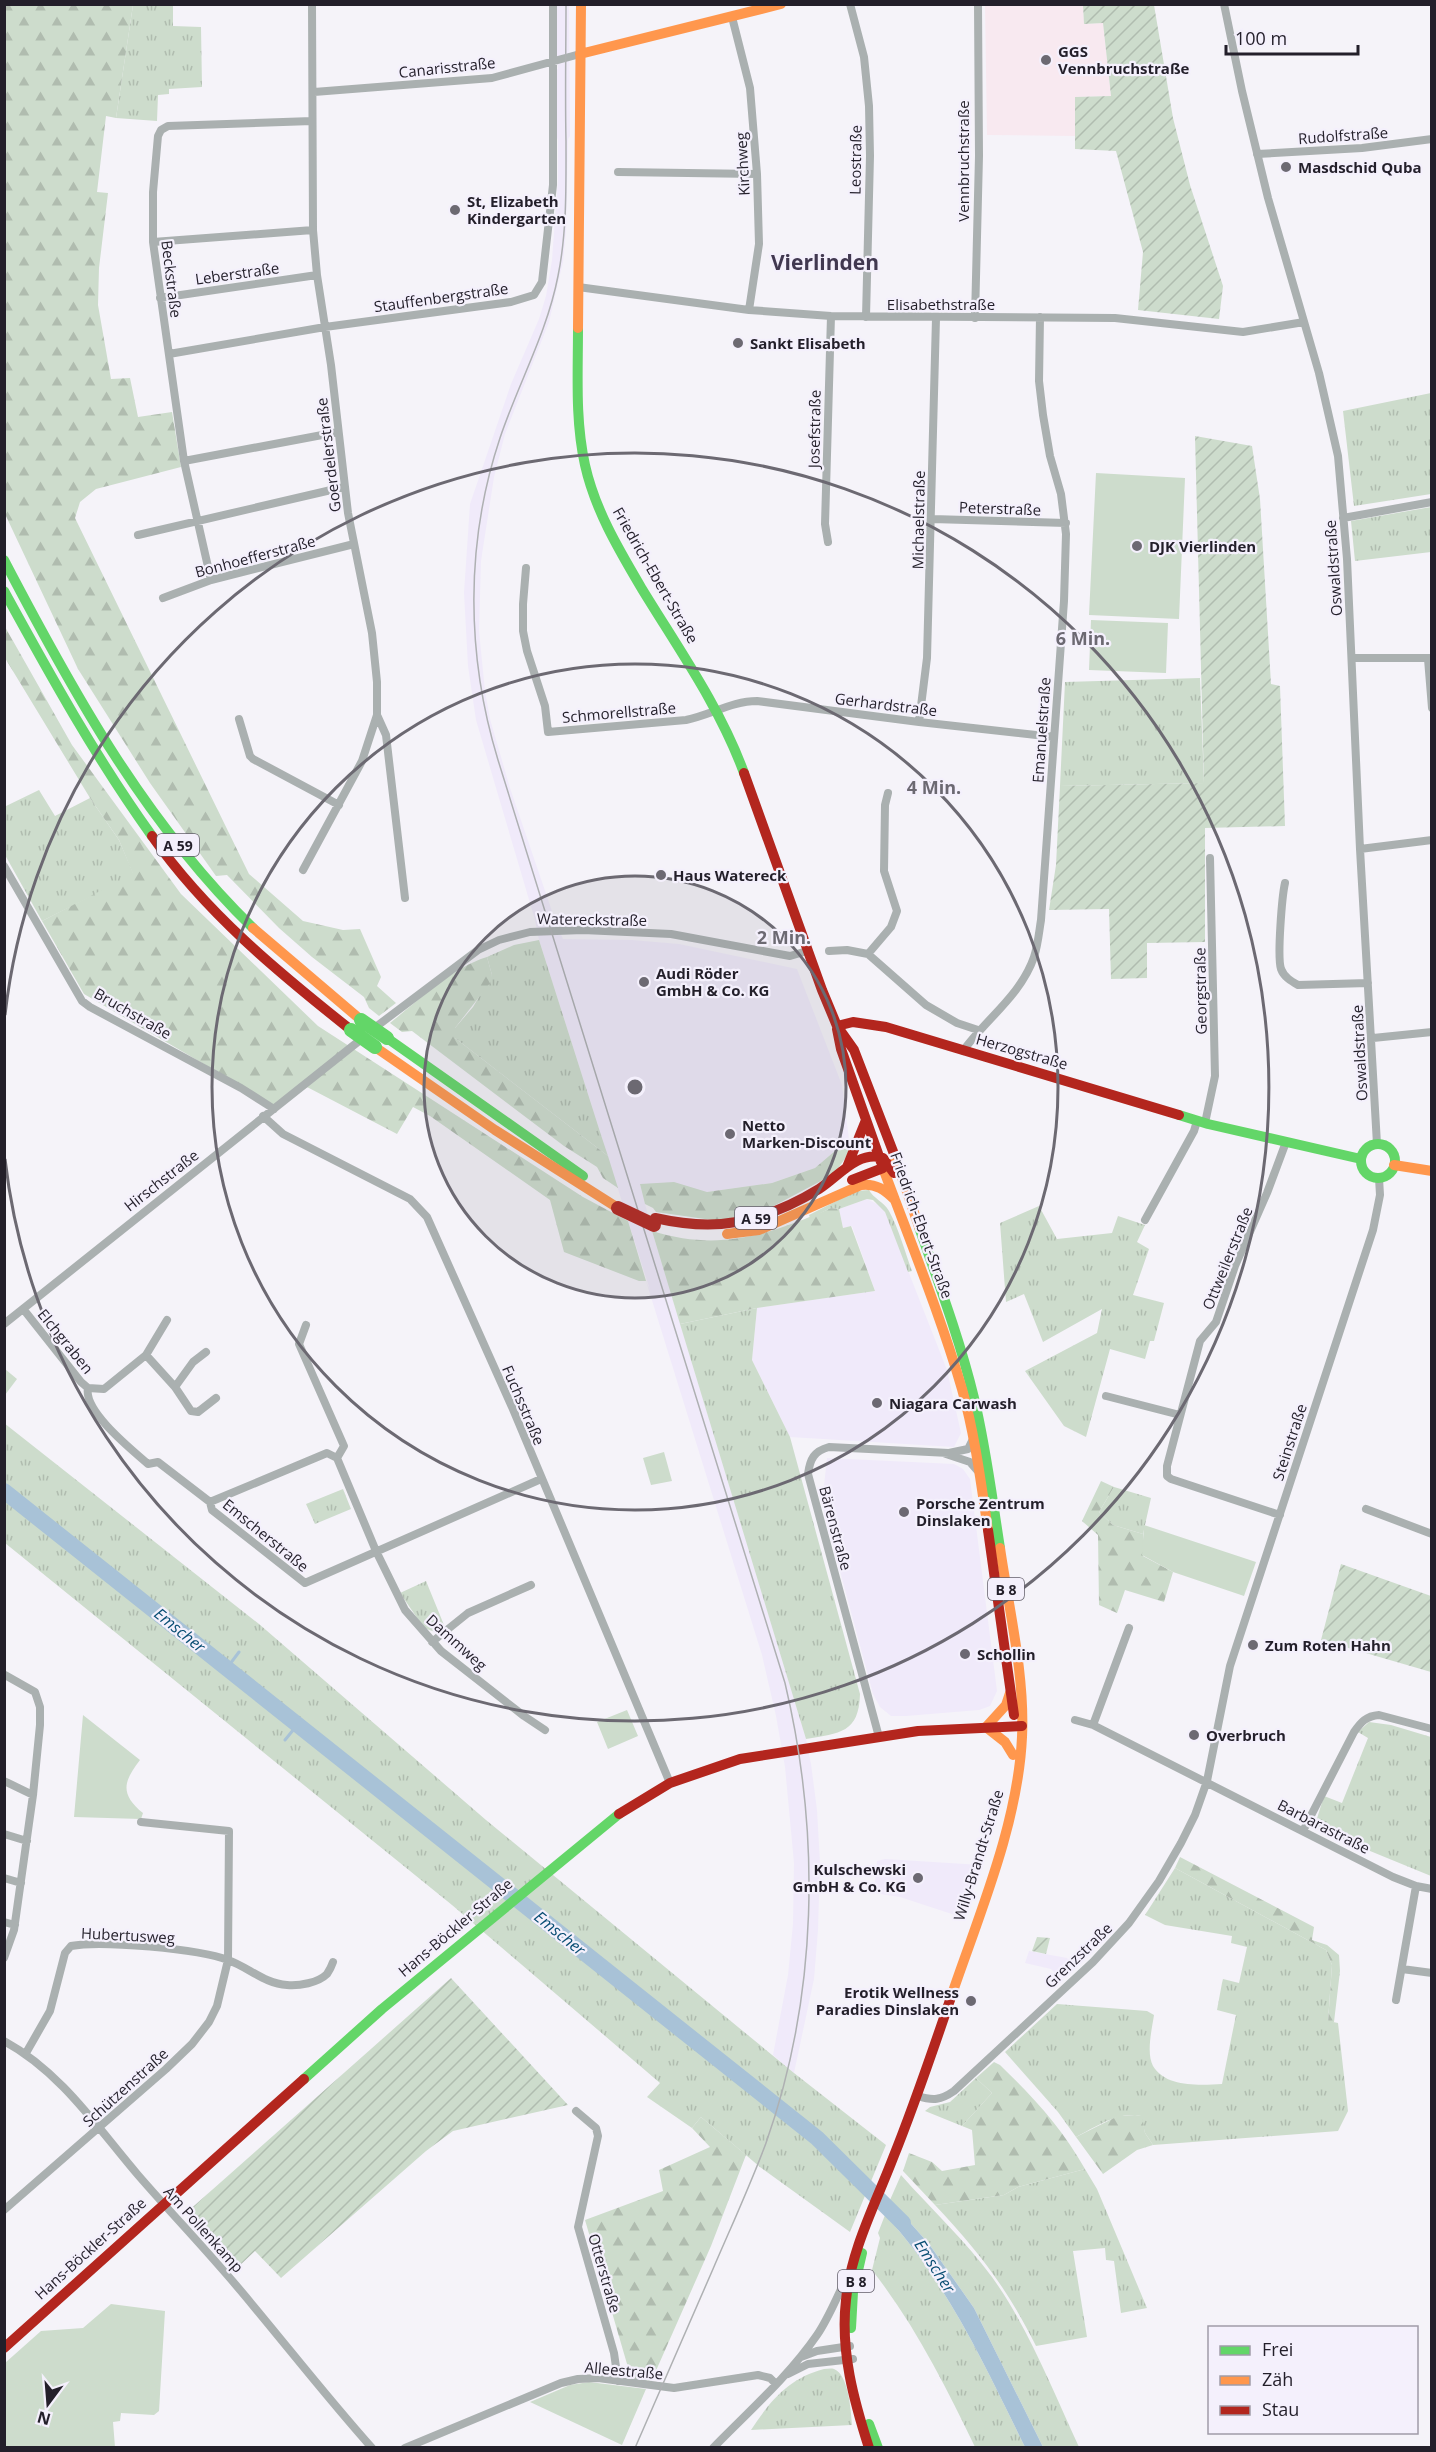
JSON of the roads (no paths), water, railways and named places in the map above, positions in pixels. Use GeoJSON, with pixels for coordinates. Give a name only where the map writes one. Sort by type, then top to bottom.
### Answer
{"type":"FeatureCollection","features":[{"type":"Feature","properties":{"kind":"main road","name":"Friedrich-Ebert-Straße"},"geometry":{"type":"LineString","coordinates":[[581,4],[579,423],[585,465],[606,525],[625,561],[716,711],[736,751],[807,951],[837,1026],[841,1049],[866,1120],[888,1163],[895,1200],[956,1369],[973,1437]]}},
{"type":"Feature","properties":{"kind":"main road"},"geometry":{"type":"LineString","coordinates":[[580,54],[782,4]]}},
{"type":"Feature","properties":{"kind":"main road","name":"A 59"},"geometry":{"type":"LineString","coordinates":[[4,560],[91,714],[142,796],[173,840],[228,904],[269,945],[362,1020],[620,1204]]}},
{"type":"Feature","properties":{"kind":"main road","name":"A 59"},"geometry":{"type":"LineString","coordinates":[[4,591],[48,671],[102,760],[162,848],[210,906],[260,955],[351,1030],[455,1105],[553,1169],[655,1221],[691,1234],[726,1234]]}},
{"type":"Feature","properties":{"kind":"main road","name":"Herzogstraße"},"geometry":{"type":"LineString","coordinates":[[837,1026],[853,1022],[886,1027],[1201,1122],[1361,1159]]}},
{"type":"Feature","properties":{"kind":"main road","name":"Friedrich-Ebert-Straße"},"geometry":{"type":"LineString","coordinates":[[837,1026],[854,1050],[888,1163],[947,1322],[957,1336],[974,1398],[985,1452]]}},
{"type":"Feature","properties":{"kind":"main road"},"geometry":{"type":"LineString","coordinates":[[845,1170],[855,1154],[866,1120]]}},
{"type":"Feature","properties":{"kind":"main road"},"geometry":{"type":"LineString","coordinates":[[1377,1144],[1390,1149],[1394,1154],[1395,1165],[1388,1175],[1379,1178],[1366,1173],[1361,1159],[1366,1149],[1377,1144]]}},
{"type":"Feature","properties":{"kind":"main road"},"geometry":{"type":"LineString","coordinates":[[845,1170],[859,1160],[888,1163]]}},
{"type":"Feature","properties":{"kind":"main road"},"geometry":{"type":"LineString","coordinates":[[726,1234],[762,1223],[804,1205],[888,1163]]}},
{"type":"Feature","properties":{"kind":"main road"},"geometry":{"type":"LineString","coordinates":[[1395,1165],[1431,1171]]}},
{"type":"Feature","properties":{"kind":"main road","name":"A 59"},"geometry":{"type":"LineString","coordinates":[[655,1221],[710,1227],[749,1220],[802,1198],[845,1170]]}},
{"type":"Feature","properties":{"kind":"main road"},"geometry":{"type":"LineString","coordinates":[[726,1234],[759,1230],[861,1185],[880,1187],[895,1200]]}},
{"type":"Feature","properties":{"kind":"main road","name":"Willy-Brandt-Straße"},"geometry":{"type":"LineString","coordinates":[[869,2448],[857,2408],[843,2310],[848,2275],[860,2235],[870,2217],[918,2097],[1004,1838],[1016,1792],[1018,1726],[973,1437]]}},
{"type":"Feature","properties":{"kind":"main road","name":"Willy-Brandt-Straße"},"geometry":{"type":"LineString","coordinates":[[985,1452],[1022,1705],[1013,1755]]}},
{"type":"Feature","properties":{"kind":"main road"},"geometry":{"type":"LineString","coordinates":[[1011,1688],[1006,1705],[986,1727],[1007,1744],[1013,1755]]}},
{"type":"Feature","properties":{"kind":"main road","name":"Hans-Böckler-Straße"},"geometry":{"type":"LineString","coordinates":[[4,2348],[382,2009],[622,1810],[670,1783],[740,1759],[918,1731],[1018,1726]]}},
{"type":"Feature","properties":{"kind":"main road","name":"B 8"},"geometry":{"type":"LineString","coordinates":[[983,1896],[1010,1783],[1013,1755]]}},
{"type":"Feature","properties":{"kind":"main road","name":"Willy-Brandt-Straße"},"geometry":{"type":"LineString","coordinates":[[870,2217],[853,2292],[849,2353],[867,2419],[878,2448]]}},
{"type":"Feature","properties":{"kind":"street","name":"Goerdelerstraße"},"geometry":{"type":"LineString","coordinates":[[312,4],[314,230],[317,275],[344,487],[372,633],[377,682],[377,715],[386,735],[405,898]]}},
{"type":"Feature","properties":{"kind":"street","name":"Stauffenbergstraße"},"geometry":{"type":"LineString","coordinates":[[169,354],[325,327],[511,302],[534,295],[542,282],[553,185],[553,4]]}},
{"type":"Feature","properties":{"kind":"street","name":"Leostraße"},"geometry":{"type":"LineString","coordinates":[[850,4],[864,57],[869,106],[866,317]]}},
{"type":"Feature","properties":{"kind":"street","name":"Vennbruchstraße"},"geometry":{"type":"LineString","coordinates":[[975,318],[979,156],[978,4]]}},
{"type":"Feature","properties":{"kind":"street","name":"Oswaldstraße"},"geometry":{"type":"LineString","coordinates":[[1224,4],[1257,154],[1331,421],[1338,456],[1352,658],[1360,849],[1377,1144]]}},
{"type":"Feature","properties":{"kind":"street","name":"Kirchweg"},"geometry":{"type":"LineString","coordinates":[[732,17],[750,88],[757,174],[759,244],[749,310]]}},
{"type":"Feature","properties":{"kind":"street","name":"Canarisstraße"},"geometry":{"type":"LineString","coordinates":[[314,92],[492,78],[580,54]]}},
{"type":"Feature","properties":{"kind":"street","name":"Beckstraße"},"geometry":{"type":"LineString","coordinates":[[211,580],[184,461],[153,242],[153,192],[158,136],[161,130],[168,126],[312,121]]}},
{"type":"Feature","properties":{"kind":"street","name":"Rudolfstraße"},"geometry":{"type":"LineString","coordinates":[[1257,154],[1362,148],[1431,139]]}},
{"type":"Feature","properties":{"kind":"street"},"geometry":{"type":"LineString","coordinates":[[618,172],[757,174]]}},
{"type":"Feature","properties":{"kind":"street"},"geometry":{"type":"LineString","coordinates":[[153,242],[314,230]]}},
{"type":"Feature","properties":{"kind":"street","name":"Leberstraße"},"geometry":{"type":"LineString","coordinates":[[160,298],[317,275]]}},
{"type":"Feature","properties":{"kind":"street","name":"Elisabethstraße"},"geometry":{"type":"LineString","coordinates":[[578,286],[749,310],[831,316],[1114,318],[1243,332],[1304,322]]}},
{"type":"Feature","properties":{"kind":"street","name":"Josefstraße"},"geometry":{"type":"LineString","coordinates":[[828,542],[825,524],[831,316]]}},
{"type":"Feature","properties":{"kind":"street","name":"Emanuelstraße"},"geometry":{"type":"LineString","coordinates":[[963,1051],[978,1030],[1015,992],[1034,956],[1041,920],[1066,569],[1066,523],[1050,456],[1038,381],[1040,317]]}},
{"type":"Feature","properties":{"kind":"street","name":"Michaelstraße"},"geometry":{"type":"LineString","coordinates":[[919,722],[927,658],[936,318]]}},
{"type":"Feature","properties":{"kind":"street"},"geometry":{"type":"LineString","coordinates":[[184,461],[338,432]]}},
{"type":"Feature","properties":{"kind":"street"},"geometry":{"type":"LineString","coordinates":[[138,535],[344,487]]}},
{"type":"Feature","properties":{"kind":"street"},"geometry":{"type":"LineString","coordinates":[[1343,518],[1431,502]]}},
{"type":"Feature","properties":{"kind":"street","name":"Peterstraße"},"geometry":{"type":"LineString","coordinates":[[932,519],[1066,523]]}},
{"type":"Feature","properties":{"kind":"street","name":"Bonhoefferstraße"},"geometry":{"type":"LineString","coordinates":[[163,598],[211,580],[354,544]]}},
{"type":"Feature","properties":{"kind":"street","name":"Schmorellstraße"},"geometry":{"type":"LineString","coordinates":[[526,568],[523,631],[527,651],[546,706],[548,732],[686,720],[716,711]]}},
{"type":"Feature","properties":{"kind":"street"},"geometry":{"type":"LineString","coordinates":[[1352,658],[1430,658],[1431,708]]}},
{"type":"Feature","properties":{"kind":"street","name":"Gerhardstraße"},"geometry":{"type":"LineString","coordinates":[[716,711],[740,701],[757,701],[919,722],[1054,736]]}},
{"type":"Feature","properties":{"kind":"street"},"geometry":{"type":"LineString","coordinates":[[303,870],[362,761],[377,715]]}},
{"type":"Feature","properties":{"kind":"street"},"geometry":{"type":"LineString","coordinates":[[239,719],[250,756],[253,759],[339,806]]}},
{"type":"Feature","properties":{"kind":"street"},"geometry":{"type":"LineString","coordinates":[[868,954],[896,921],[897,911],[884,871],[884,816],[888,793]]}},
{"type":"Feature","properties":{"kind":"street"},"geometry":{"type":"LineString","coordinates":[[1360,849],[1431,840]]}},
{"type":"Feature","properties":{"kind":"street","name":"Georgstraße"},"geometry":{"type":"LineString","coordinates":[[1201,1122],[1215,1076],[1210,858]]}},
{"type":"Feature","properties":{"kind":"street","name":"Bruchstraße"},"geometry":{"type":"LineString","coordinates":[[4,866],[82,1001],[241,1088],[274,1109]]}},
{"type":"Feature","properties":{"kind":"street"},"geometry":{"type":"LineString","coordinates":[[1285,883],[1281,897],[1281,969],[1288,979],[1298,985],[1368,983]]}},
{"type":"Feature","properties":{"kind":"street","name":"Watereckstraße"},"geometry":{"type":"LineString","coordinates":[[338,1058],[401,1007],[478,950],[525,932],[583,930],[671,934],[790,956],[807,951]]}},
{"type":"Feature","properties":{"kind":"street"},"geometry":{"type":"LineString","coordinates":[[829,951],[847,950],[868,954],[926,1005],[957,1023],[978,1030]]}},
{"type":"Feature","properties":{"kind":"street"},"geometry":{"type":"LineString","coordinates":[[1372,1038],[1431,1032]]}},
{"type":"Feature","properties":{"kind":"street","name":"Hirschstraße"},"geometry":{"type":"LineString","coordinates":[[4,1324],[338,1058]]}},
{"type":"Feature","properties":{"kind":"street","name":"Fuchsstraße"},"geometry":{"type":"LineString","coordinates":[[263,1116],[283,1134],[410,1199],[427,1217],[512,1407],[670,1783]]}},
{"type":"Feature","properties":{"kind":"street"},"geometry":{"type":"LineString","coordinates":[[1145,1220],[1201,1122]]}},
{"type":"Feature","properties":{"kind":"street","name":"Ottweilerstraße"},"geometry":{"type":"LineString","coordinates":[[1280,1515],[1167,1476],[1167,1466],[1200,1341],[1216,1322],[1286,1142]]}},
{"type":"Feature","properties":{"kind":"street","name":"Steinstraße"},"geometry":{"type":"LineString","coordinates":[[1219,1714],[1230,1666],[1373,1230],[1380,1195],[1379,1178]]}},
{"type":"Feature","properties":{"kind":"street","name":"Elchgraben"},"geometry":{"type":"LineString","coordinates":[[24,1310],[88,1388],[104,1389],[146,1355],[167,1320]]}},
{"type":"Feature","properties":{"kind":"street"},"geometry":{"type":"LineString","coordinates":[[306,1324],[299,1344],[344,1446],[337,1458],[376,1551]]}},
{"type":"Feature","properties":{"kind":"street"},"geometry":{"type":"LineString","coordinates":[[175,1387],[193,1362],[206,1352]]}},
{"type":"Feature","properties":{"kind":"street"},"geometry":{"type":"LineString","coordinates":[[146,1355],[175,1387],[191,1411],[198,1412],[216,1398]]}},
{"type":"Feature","properties":{"kind":"street","name":"Elchgraben"},"geometry":{"type":"LineString","coordinates":[[88,1388],[86,1395],[90,1404],[117,1436],[148,1464],[158,1462]]}},
{"type":"Feature","properties":{"kind":"street"},"geometry":{"type":"LineString","coordinates":[[1106,1396],[1180,1415]]}},
{"type":"Feature","properties":{"kind":"street"},"geometry":{"type":"LineString","coordinates":[[947,1453],[968,1449],[973,1437]]}},
{"type":"Feature","properties":{"kind":"street","name":"Bärenstraße"},"geometry":{"type":"LineString","coordinates":[[879,1737],[808,1474],[813,1455],[829,1447],[947,1453],[970,1462],[980,1472]]}},
{"type":"Feature","properties":{"kind":"street","name":"Emscherstraße"},"geometry":{"type":"LineString","coordinates":[[210,1502],[327,1453],[337,1458]]}},
{"type":"Feature","properties":{"kind":"street","name":"Emscherstraße"},"geometry":{"type":"LineString","coordinates":[[158,1462],[210,1502],[212,1510],[305,1582],[541,1479]]}},
{"type":"Feature","properties":{"kind":"street"},"geometry":{"type":"LineString","coordinates":[[1366,1509],[1431,1531]]}},
{"type":"Feature","properties":{"kind":"street","name":"Dammweg"},"geometry":{"type":"LineString","coordinates":[[376,1551],[405,1610],[432,1642],[524,1716],[545,1730]]}},
{"type":"Feature","properties":{"kind":"street"},"geometry":{"type":"LineString","coordinates":[[432,1642],[468,1613],[531,1585]]}},
{"type":"Feature","properties":{"kind":"street"},"geometry":{"type":"LineString","coordinates":[[1093,1725],[1128,1628]]}},
{"type":"Feature","properties":{"kind":"street"},"geometry":{"type":"LineString","coordinates":[[4,1675],[35,1692],[40,1707],[33,1795],[15,1925],[10,1947],[4,1958]]}},
{"type":"Feature","properties":{"kind":"street","name":"Grenzstraße"},"geometry":{"type":"LineString","coordinates":[[918,2097],[936,2100],[954,2091],[1093,1962],[1129,1923],[1160,1881],[1195,1815],[1207,1781],[1219,1714]]}},
{"type":"Feature","properties":{"kind":"street"},"geometry":{"type":"LineString","coordinates":[[1303,1831],[1362,1720],[1379,1715],[1431,1729]]}},
{"type":"Feature","properties":{"kind":"street"},"geometry":{"type":"LineString","coordinates":[[1075,1720],[1093,1725],[1207,1781]]}},
{"type":"Feature","properties":{"kind":"street"},"geometry":{"type":"LineString","coordinates":[[4,1781],[33,1795]]}},
{"type":"Feature","properties":{"kind":"street","name":"Barbarastraße"},"geometry":{"type":"LineString","coordinates":[[1207,1781],[1393,1877],[1431,1889]]}},
{"type":"Feature","properties":{"kind":"street","name":"Schützenstraße"},"geometry":{"type":"LineString","coordinates":[[4,2210],[192,2044],[217,2006],[228,1959],[229,1831],[141,1822]]}},
{"type":"Feature","properties":{"kind":"street"},"geometry":{"type":"LineString","coordinates":[[4,1834],[27,1841]]}},
{"type":"Feature","properties":{"kind":"street"},"geometry":{"type":"LineString","coordinates":[[4,1878],[21,1883]]}},
{"type":"Feature","properties":{"kind":"street"},"geometry":{"type":"LineString","coordinates":[[1395,2000],[1416,1886]]}},
{"type":"Feature","properties":{"kind":"street"},"geometry":{"type":"LineString","coordinates":[[4,1922],[15,1925]]}},
{"type":"Feature","properties":{"kind":"street","name":"Hubertusweg"},"geometry":{"type":"LineString","coordinates":[[26,2053],[50,2011],[65,1953],[71,1946],[154,1948],[228,1959]]}},
{"type":"Feature","properties":{"kind":"street"},"geometry":{"type":"LineString","coordinates":[[228,1959],[270,1981],[294,1985],[309,1983],[327,1974],[333,1962]]}},
{"type":"Feature","properties":{"kind":"street"},"geometry":{"type":"LineString","coordinates":[[1402,1969],[1431,1972]]}},
{"type":"Feature","properties":{"kind":"street","name":"Am Pollenkamp"},"geometry":{"type":"LineString","coordinates":[[4,2041],[26,2053],[62,2084],[98,2129],[243,2293],[326,2396],[372,2448]]}},
{"type":"Feature","properties":{"kind":"street","name":"Otterstraße"},"geometry":{"type":"LineString","coordinates":[[576,2111],[596,2128],[598,2136],[578,2227],[614,2353],[618,2381]]}},
{"type":"Feature","properties":{"kind":"street"},"geometry":{"type":"LineString","coordinates":[[713,2448],[784,2376],[818,2334],[848,2275]]}},
{"type":"Feature","properties":{"kind":"street"},"geometry":{"type":"LineString","coordinates":[[799,2358],[817,2351],[849,2353]]}},
{"type":"Feature","properties":{"kind":"street"},"geometry":{"type":"LineString","coordinates":[[784,2376],[808,2364],[849,2353]]}},
{"type":"Feature","properties":{"kind":"street","name":"Alleestraße"},"geometry":{"type":"LineString","coordinates":[[405,2448],[561,2383],[588,2378],[674,2388],[758,2375],[770,2378],[776,2384]]}},
{"type":"Feature","properties":{"kind":"water"},"geometry":{"type":"Polygon","coordinates":[[[890,2200],[929,2244],[974,2308],[1043,2447],[1025,2447],[946,2296],[907,2241],[885,2215],[890,2200]]]}},
{"type":"Feature","properties":{"kind":"waterway","name":"Emscher"},"geometry":{"type":"LineString","coordinates":[[4,1491],[817,2138],[903,2223]]}},
{"type":"Feature","properties":{"kind":"waterway"},"geometry":{"type":"LineString","coordinates":[[227,1668],[239,1652]]}},
{"type":"Feature","properties":{"kind":"waterway"},"geometry":{"type":"LineString","coordinates":[[285,1740],[298,1724]]}},
{"type":"Feature","properties":{"kind":"tram line"},"geometry":{"type":"LineString","coordinates":[[566,4],[566,192],[561,259],[547,318],[500,438],[480,518],[474,599],[475,640],[480,680],[487,720],[498,760],[785,1683],[797,1740],[805,1798],[809,1857],[804,1973],[796,2030],[783,2087],[754,2175],[635,2448]]}},
{"type":"Feature","properties":{"kind":"place","name":"GGS Vennbruchstraße"},"geometry":{"type":"Point","coordinates":[1046,60]}},
{"type":"Feature","properties":{"kind":"place","name":"Masdschid Quba"},"geometry":{"type":"Point","coordinates":[1286,167]}},
{"type":"Feature","properties":{"kind":"place","name":"St, Elizabeth Kindergarten"},"geometry":{"type":"Point","coordinates":[455,210]}},
{"type":"Feature","properties":{"kind":"place","name":"Sankt Elisabeth"},"geometry":{"type":"Point","coordinates":[738,343]}},
{"type":"Feature","properties":{"kind":"place","name":"DJK Vierlinden"},"geometry":{"type":"Point","coordinates":[1137,546]}},
{"type":"Feature","properties":{"kind":"place","name":"Haus Watereck"},"geometry":{"type":"Point","coordinates":[661,875]}},
{"type":"Feature","properties":{"kind":"place","name":"Audi Röder GmbH & Co. KG"},"geometry":{"type":"Point","coordinates":[644,982]}},
{"type":"Feature","properties":{"kind":"place","name":"Netto Marken-Discount"},"geometry":{"type":"Point","coordinates":[730,1134]}},
{"type":"Feature","properties":{"kind":"place","name":"Niagara Carwash"},"geometry":{"type":"Point","coordinates":[877,1403]}},
{"type":"Feature","properties":{"kind":"place","name":"Porsche Zentrum Dinslaken"},"geometry":{"type":"Point","coordinates":[904,1512]}},
{"type":"Feature","properties":{"kind":"place","name":"Zum Roten Hahn"},"geometry":{"type":"Point","coordinates":[1253,1645]}},
{"type":"Feature","properties":{"kind":"place","name":"Schollin"},"geometry":{"type":"Point","coordinates":[965,1654]}},
{"type":"Feature","properties":{"kind":"place","name":"Overbruch"},"geometry":{"type":"Point","coordinates":[1194,1735]}},
{"type":"Feature","properties":{"kind":"place","name":"Kulschewski GmbH & Co. KG"},"geometry":{"type":"Point","coordinates":[918,1878]}},
{"type":"Feature","properties":{"kind":"place","name":"Erotik Wellness Paradies Dinslaken"},"geometry":{"type":"Point","coordinates":[971,2001]}},
{"type":"Feature","properties":{"kind":"district","name":"Vierlinden"},"geometry":{"type":"Point","coordinates":[825,262]}}]}
